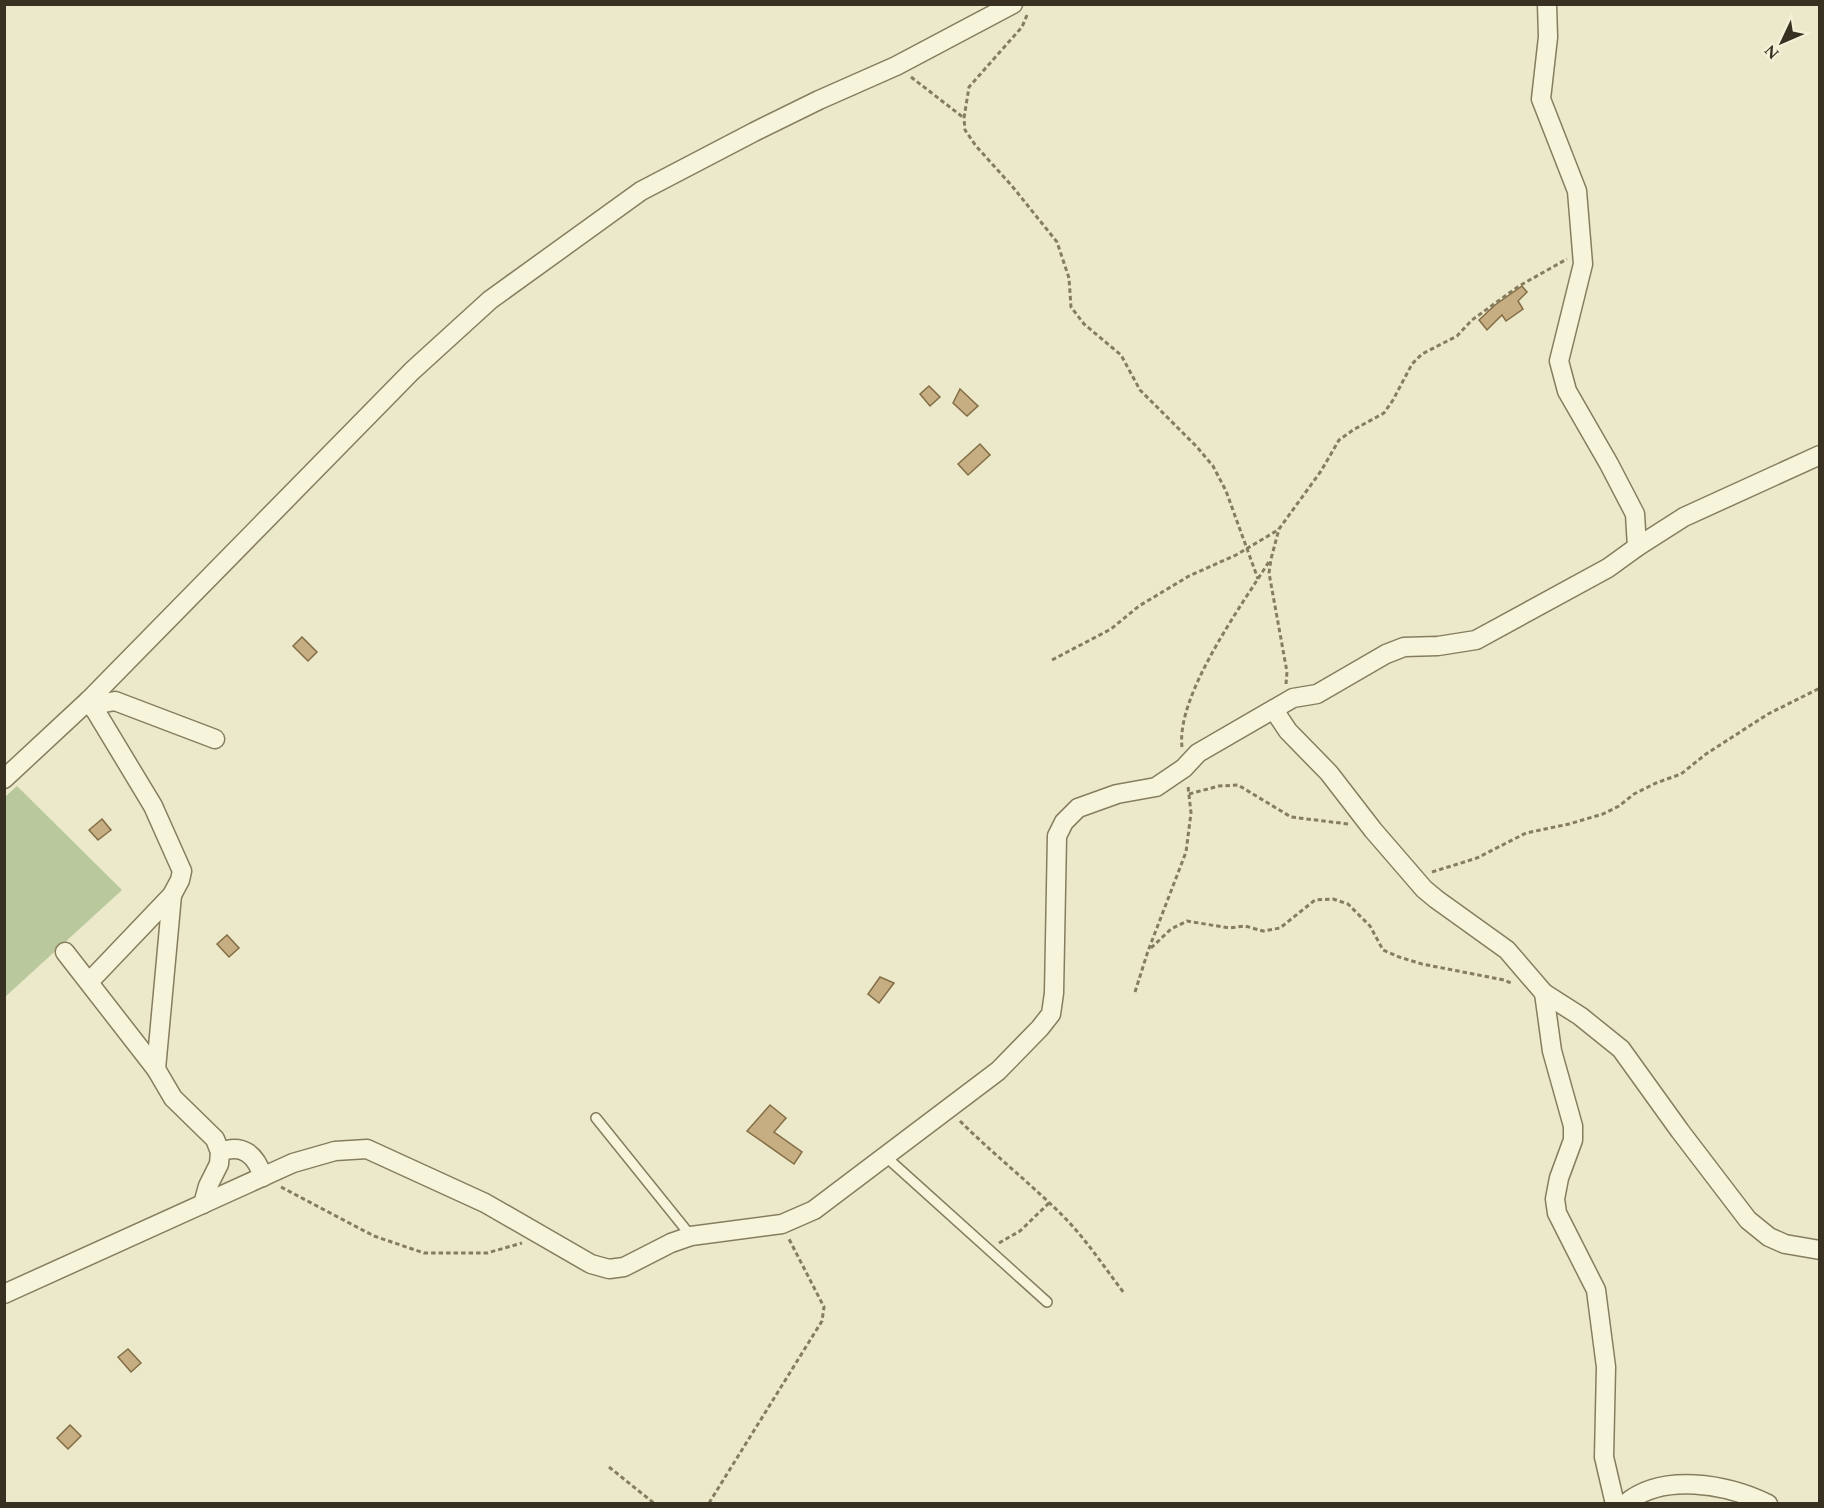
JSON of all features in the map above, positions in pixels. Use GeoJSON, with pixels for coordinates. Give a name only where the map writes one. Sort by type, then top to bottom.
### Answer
{"type":"FeatureCollection","features":[{"type":"Feature","properties":{"kind":"street"},"geometry":{"type":"LineString","coordinates":[[1547,4],[1548,37],[1541,99],[1577,191],[1583,264],[1559,361],[1567,391],[1635,514],[1637,547]]}},
{"type":"Feature","properties":{"kind":"street"},"geometry":{"type":"LineString","coordinates":[[4,779],[91,704],[412,371],[490,300],[642,191],[819,100],[1021,8]]}},
{"type":"Feature","properties":{"kind":"street"},"geometry":{"type":"LineString","coordinates":[[4,1294],[293,1163],[335,1151],[367,1149],[485,1203],[591,1264],[609,1269],[624,1267],[691,1236],[782,1224],[814,1210],[998,1071],[1041,1028],[1051,1014],[1054,993],[1057,836],[1064,822],[1078,808],[1117,794],[1156,787],[1184,768],[1198,753],[1293,698],[1317,694],[1386,654],[1404,647],[1438,646],[1476,640],[1608,568],[1684,517],[1820,454]]}},
{"type":"Feature","properties":{"kind":"street"},"geometry":{"type":"LineString","coordinates":[[91,704],[115,701],[215,739]]}},
{"type":"Feature","properties":{"kind":"street"},"geometry":{"type":"LineString","coordinates":[[89,982],[172,895],[180,880],[182,870],[153,806],[91,704]]}},
{"type":"Feature","properties":{"kind":"street"},"geometry":{"type":"LineString","coordinates":[[1274,710],[1288,731],[1329,773],[1373,830],[1436,899],[1508,950],[1544,993],[1580,1016],[1621,1049],[1748,1220],[1769,1237],[1785,1244],[1820,1250]]}},
{"type":"Feature","properties":{"kind":"street"},"geometry":{"type":"LineString","coordinates":[[156,1069],[172,895]]}},
{"type":"Feature","properties":{"kind":"street"},"geometry":{"type":"LineString","coordinates":[[65,952],[156,1069],[173,1098],[215,1139],[220,1152],[219,1164],[208,1186],[203,1204]]}},
{"type":"Feature","properties":{"kind":"street"},"geometry":{"type":"LineString","coordinates":[[1544,993],[1552,1051],[1573,1125],[1573,1140],[1559,1178],[1555,1199],[1557,1213],[1596,1290],[1606,1367],[1604,1457],[1615,1503]]}},
{"type":"Feature","properties":{"kind":"street"},"geometry":{"type":"LineString","coordinates":[[220,1152],[231,1148],[240,1149],[258,1163],[263,1177]]}},
{"type":"Feature","properties":{"kind":"street"},"geometry":{"type":"LineString","coordinates":[[1625,1503],[1632,1497],[1652,1488],[1697,1483],[1750,1495],[1768,1503]]}},
{"type":"Feature","properties":{"kind":"lane"},"geometry":{"type":"LineString","coordinates":[[596,1118],[691,1236]]}},
{"type":"Feature","properties":{"kind":"lane"},"geometry":{"type":"LineString","coordinates":[[885,1156],[1047,1302]]}},
{"type":"Feature","properties":{"kind":"path"},"geometry":{"type":"LineString","coordinates":[[1021,8],[1022,27],[969,87],[964,118],[965,130],[976,146],[1027,202],[1057,242],[1069,278],[1071,307],[1084,324],[1121,355],[1140,390],[1214,466],[1226,491],[1258,579]]}},
{"type":"Feature","properties":{"kind":"path"},"geometry":{"type":"LineString","coordinates":[[896,66],[964,118]]}},
{"type":"Feature","properties":{"kind":"path"},"geometry":{"type":"LineString","coordinates":[[1274,710],[1286,688],[1287,672],[1269,573],[1270,559],[1279,529],[1322,471],[1339,440],[1384,413],[1412,364],[1422,354],[1457,336],[1472,320],[1520,286],[1582,250]]}},
{"type":"Feature","properties":{"kind":"path"},"geometry":{"type":"LineString","coordinates":[[1052,660],[1111,629],[1139,606],[1190,576],[1248,549],[1279,529]]}},
{"type":"Feature","properties":{"kind":"path"},"geometry":{"type":"LineString","coordinates":[[1415,878],[1478,858],[1526,833],[1580,821],[1619,806],[1634,794],[1680,774],[1706,754],[1768,714],[1820,688]]}},
{"type":"Feature","properties":{"kind":"path"},"geometry":{"type":"LineString","coordinates":[[1189,794],[1219,786],[1238,784],[1291,817],[1373,830]]}},
{"type":"Feature","properties":{"kind":"path"},"geometry":{"type":"LineString","coordinates":[[1148,951],[1171,929],[1188,921],[1229,928],[1245,926],[1263,931],[1280,928],[1315,900],[1333,899],[1348,904],[1370,926],[1383,950],[1422,964],[1504,980],[1514,985]]}},
{"type":"Feature","properties":{"kind":"path"},"geometry":{"type":"LineString","coordinates":[[948,1108],[993,1154],[1049,1203],[1086,1242],[1124,1293]]}},
{"type":"Feature","properties":{"kind":"path"},"geometry":{"type":"LineString","coordinates":[[263,1177],[374,1236],[424,1253],[487,1253],[543,1237]]}},
{"type":"Feature","properties":{"kind":"path"},"geometry":{"type":"LineString","coordinates":[[988,1249],[1020,1230],[1049,1203]]}},
{"type":"Feature","properties":{"kind":"path"},"geometry":{"type":"LineString","coordinates":[[709,1503],[822,1322],[824,1306],[782,1224]]}},
{"type":"Feature","properties":{"kind":"path"},"geometry":{"type":"LineString","coordinates":[[609,1467],[655,1503]]}},
{"type":"Feature","properties":{"kind":"green space"},"geometry":{"type":"Polygon","coordinates":[[[17,786],[122,890],[5,997],[5,797],[17,786]]]}},
{"type":"Feature","properties":{"kind":"building"},"geometry":{"type":"Polygon","coordinates":[[[1522,286],[1527,292],[1518,301],[1523,309],[1506,321],[1502,315],[1487,330],[1479,320],[1495,305],[1522,286]]]}},
{"type":"Feature","properties":{"kind":"building"},"geometry":{"type":"Polygon","coordinates":[[[929,386],[940,397],[930,406],[920,394],[929,386]]]}},
{"type":"Feature","properties":{"kind":"building"},"geometry":{"type":"Polygon","coordinates":[[[960,389],[978,406],[967,416],[953,403],[960,389]]]}},
{"type":"Feature","properties":{"kind":"building"},"geometry":{"type":"Polygon","coordinates":[[[980,444],[990,455],[968,475],[958,464],[980,444]]]}},
{"type":"Feature","properties":{"kind":"building"},"geometry":{"type":"Polygon","coordinates":[[[302,637],[317,652],[308,661],[293,646],[302,637]]]}},
{"type":"Feature","properties":{"kind":"building"},"geometry":{"type":"Polygon","coordinates":[[[102,819],[111,830],[98,840],[89,830],[102,819]]]}},
{"type":"Feature","properties":{"kind":"building"},"geometry":{"type":"Polygon","coordinates":[[[227,935],[239,948],[229,957],[217,944],[227,935]]]}},
{"type":"Feature","properties":{"kind":"building"},"geometry":{"type":"Polygon","coordinates":[[[880,977],[894,983],[879,1003],[868,994],[880,977]]]}},
{"type":"Feature","properties":{"kind":"building"},"geometry":{"type":"Polygon","coordinates":[[[770,1105],[786,1118],[774,1132],[802,1152],[794,1164],[747,1131],[770,1105]]]}},
{"type":"Feature","properties":{"kind":"building"},"geometry":{"type":"Polygon","coordinates":[[[128,1349],[141,1363],[131,1372],[118,1357],[128,1349]]]}},
{"type":"Feature","properties":{"kind":"building"},"geometry":{"type":"Polygon","coordinates":[[[70,1425],[81,1436],[68,1449],[57,1438],[70,1425]]]}}]}
